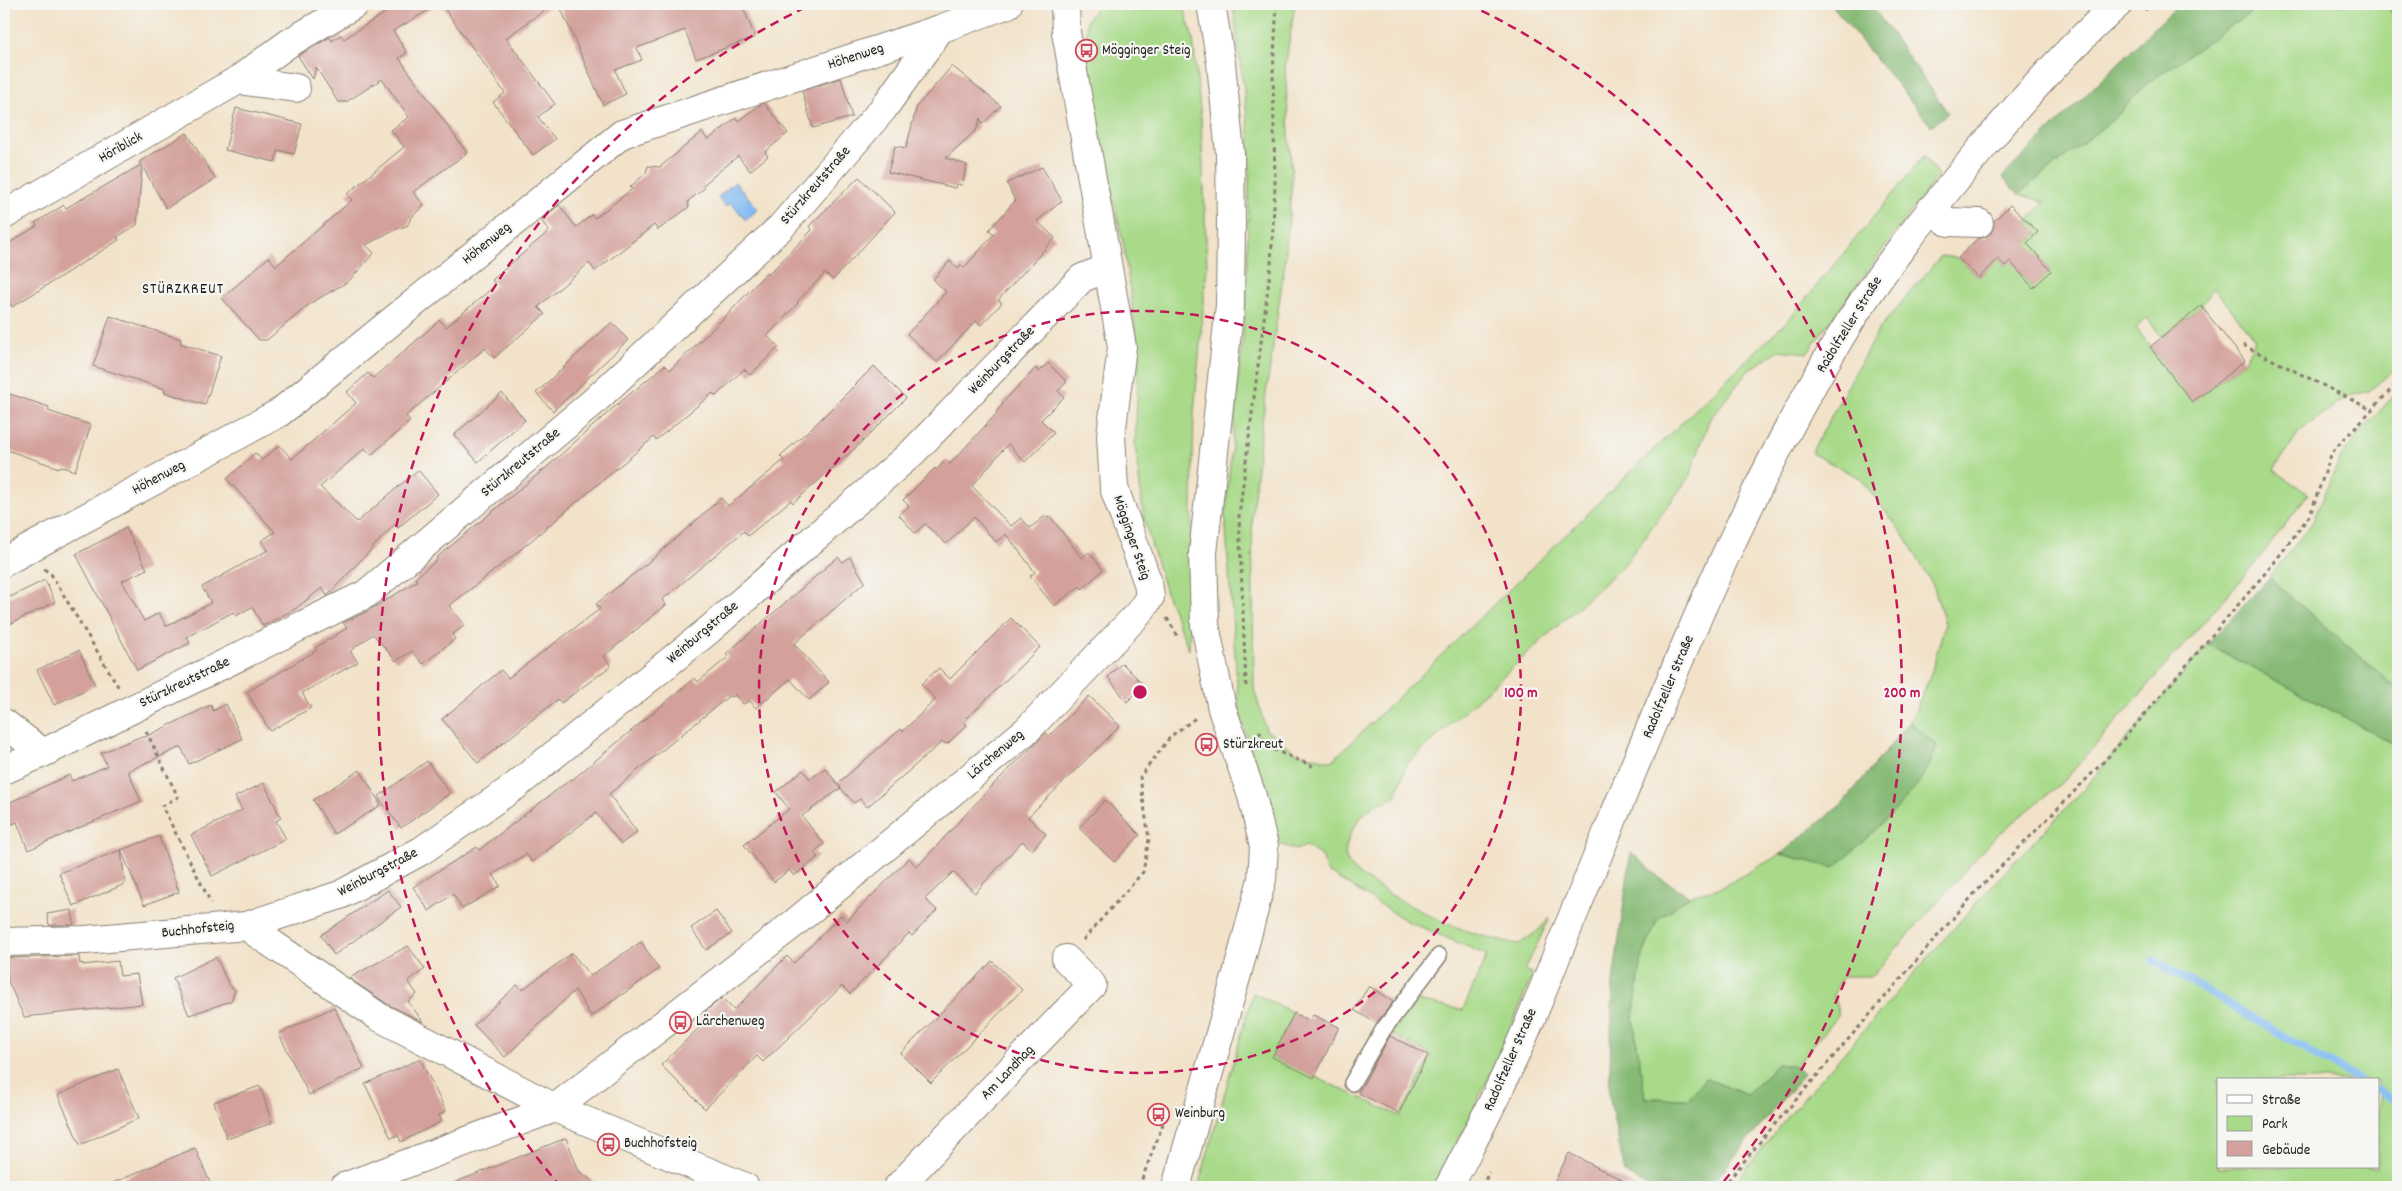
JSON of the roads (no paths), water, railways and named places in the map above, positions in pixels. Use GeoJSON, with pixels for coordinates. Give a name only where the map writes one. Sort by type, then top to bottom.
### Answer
{"type":"FeatureCollection","features":[{"type":"Feature","properties":{"kind":"street","name":"Höriblick"},"geometry":{"type":"LineString","coordinates":[[4,215],[238,80],[289,43],[355,4]]}},
{"type":"Feature","properties":{"kind":"street","name":"Höhenweg"},"geometry":{"type":"LineString","coordinates":[[12,557],[279,414],[622,134],[940,29],[1008,4]]}},
{"type":"Feature","properties":{"kind":"street","name":"Mögginger Steig"},"geometry":{"type":"LineString","coordinates":[[1065,4],[1066,32],[1122,347],[1110,435],[1114,488],[1148,583],[1150,597]]}},
{"type":"Feature","properties":{"kind":"street"},"geometry":{"type":"LineString","coordinates":[[1176,1187],[1262,879],[1264,846],[1252,796],[1222,709],[1205,625],[1203,553],[1230,305],[1231,224],[1229,144],[1221,63],[1211,4]]}},
{"type":"Feature","properties":{"kind":"street","name":"Radolfzeller Straße"},"geometry":{"type":"LineString","coordinates":[[1450,1187],[1509,1068],[1706,600],[1759,485],[1842,334],[1879,276],[1931,209],[2030,90],[2089,29],[2130,8]]}},
{"type":"Feature","properties":{"kind":"street","name":"Stürzkreutstraße"},"geometry":{"type":"LineString","coordinates":[[4,770],[44,753],[366,594],[585,410],[781,227],[883,109],[940,29]]}},
{"type":"Feature","properties":{"kind":"street"},"geometry":{"type":"LineString","coordinates":[[238,80],[296,88]]}},
{"type":"Feature","properties":{"kind":"street"},"geometry":{"type":"LineString","coordinates":[[1931,209],[1948,222],[1978,222]]}},
{"type":"Feature","properties":{"kind":"street","name":"Weinburgstraße"},"geometry":{"type":"LineString","coordinates":[[235,927],[340,895],[421,851],[514,787],[709,630],[899,465],[1082,278],[1108,268]]}},
{"type":"Feature","properties":{"kind":"street","name":"Lärchenweg"},"geometry":{"type":"LineString","coordinates":[[344,1187],[555,1108],[792,925],[1027,730],[1139,614],[1150,597]]}},
{"type":"Feature","properties":{"kind":"street"},"geometry":{"type":"LineString","coordinates":[[4,723],[44,753]]}},
{"type":"Feature","properties":{"kind":"street","name":"Buchhofsteig"},"geometry":{"type":"LineString","coordinates":[[4,942],[85,940],[235,927],[379,1017],[555,1108],[745,1187]]}},
{"type":"Feature","properties":{"kind":"street","name":"Am Landhag"},"geometry":{"type":"LineString","coordinates":[[898,1187],[1092,985],[1066,959]]}},
{"type":"Feature","properties":{"kind":"lane"},"geometry":{"type":"LineString","coordinates":[[1352,1083],[1383,1030],[1439,956]]}},
{"type":"Feature","properties":{"kind":"water"},"geometry":{"type":"Polygon","coordinates":[[[735,182],[758,209],[746,220],[731,203],[726,207],[718,197],[735,182]]]}},
{"type":"Feature","properties":{"kind":"waterway"},"geometry":{"type":"LineString","coordinates":[[2153,960],[2356,1078]]}},
{"type":"Feature","properties":{"kind":"waterway"},"geometry":{"type":"LineString","coordinates":[[2380,1092],[2398,1102]]}},
{"type":"Feature","properties":{"kind":"place","name":"Mögginger Steig"},"geometry":{"type":"Point","coordinates":[1086,51]}},
{"type":"Feature","properties":{"kind":"place","name":"Stürzkreut"},"geometry":{"type":"Point","coordinates":[1207,745]}},
{"type":"Feature","properties":{"kind":"place","name":"Lärchenweg"},"geometry":{"type":"Point","coordinates":[680,1022]}},
{"type":"Feature","properties":{"kind":"place","name":"Weinburg"},"geometry":{"type":"Point","coordinates":[1159,1114]}},
{"type":"Feature","properties":{"kind":"place","name":"Buchhofsteig"},"geometry":{"type":"Point","coordinates":[608,1144]}},
{"type":"Feature","properties":{"kind":"district","name":"STÜRZKREUT"},"geometry":{"type":"Point","coordinates":[183,289]}}]}
